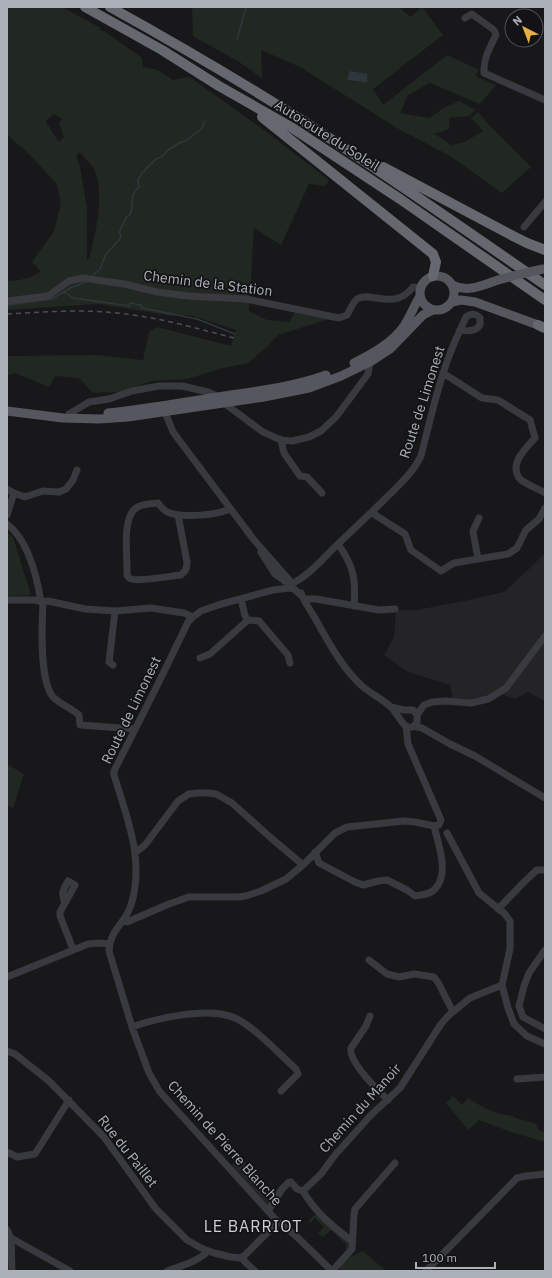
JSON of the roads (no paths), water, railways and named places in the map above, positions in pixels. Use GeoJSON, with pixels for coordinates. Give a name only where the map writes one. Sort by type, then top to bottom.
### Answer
{"type":"FeatureCollection","features":[{"type":"Feature","properties":{"kind":"highway","name":"Autoroute du Soleil"},"geometry":{"type":"LineString","coordinates":[[84,7],[162,50],[219,86],[291,127],[400,199],[545,300]]}},
{"type":"Feature","properties":{"kind":"highway","name":"Autoroute du Soleil"},"geometry":{"type":"LineString","coordinates":[[110,7],[229,75],[343,148],[545,285]]}},
{"type":"Feature","properties":{"kind":"highway"},"geometry":{"type":"LineString","coordinates":[[219,86],[274,126],[433,254],[436,262],[433,276]]}},
{"type":"Feature","properties":{"kind":"highway"},"geometry":{"type":"LineString","coordinates":[[343,148],[458,206],[513,236],[545,250]]}},
{"type":"Feature","properties":{"kind":"main road"},"geometry":{"type":"LineString","coordinates":[[452,285],[461,289],[476,288],[498,280],[544,269]]}},
{"type":"Feature","properties":{"kind":"main road"},"geometry":{"type":"LineString","coordinates":[[7,411],[63,418],[128,418],[165,412],[297,384],[321,377],[350,365],[364,358],[397,335],[408,319],[425,280],[433,276],[439,276],[449,280],[454,290],[452,302]]}},
{"type":"Feature","properties":{"kind":"main road"},"geometry":{"type":"LineString","coordinates":[[420,292],[424,305],[433,310]]}},
{"type":"Feature","properties":{"kind":"main road"},"geometry":{"type":"LineString","coordinates":[[7,406],[89,415],[270,396],[309,388],[341,376],[370,362],[390,349],[424,315],[433,310],[444,309],[452,302],[461,300],[475,302],[543,327]]}},
{"type":"Feature","properties":{"kind":"street"},"geometry":{"type":"LineString","coordinates":[[465,18],[472,14],[494,30],[496,35],[488,50],[483,68],[484,73],[545,100]]}},
{"type":"Feature","properties":{"kind":"street"},"geometry":{"type":"LineString","coordinates":[[524,227],[545,202]]}},
{"type":"Feature","properties":{"kind":"street","name":"Chemin de la Station"},"geometry":{"type":"LineString","coordinates":[[7,301],[48,296],[69,281],[84,278],[124,284],[157,292],[188,296],[246,299],[339,318],[347,315],[358,298],[392,299],[407,293],[413,287],[420,292]]}},
{"type":"Feature","properties":{"kind":"street","name":"Route de Limonest"},"geometry":{"type":"LineString","coordinates":[[109,944],[116,929],[124,920],[131,903],[137,869],[136,852],[114,771],[188,622],[201,611],[293,584],[372,513],[412,471],[421,456],[443,373],[460,330]]}},
{"type":"Feature","properties":{"kind":"street"},"geometry":{"type":"LineString","coordinates":[[69,414],[89,402],[109,399],[132,391],[159,386],[182,386],[208,392],[263,432],[281,440],[292,440],[309,437],[321,431],[330,424],[368,374],[370,362]]}},
{"type":"Feature","properties":{"kind":"street"},"geometry":{"type":"LineString","coordinates":[[443,373],[482,398],[498,400],[530,420],[535,438],[518,459],[516,470],[521,479],[545,493]]}},
{"type":"Feature","properties":{"kind":"street"},"geometry":{"type":"LineString","coordinates":[[165,412],[173,432],[230,509],[303,598],[350,674],[363,687],[391,708],[408,725],[422,728],[475,756],[545,798]]}},
{"type":"Feature","properties":{"kind":"street"},"geometry":{"type":"LineString","coordinates":[[281,440],[284,453],[300,476],[307,477],[322,493]]}},
{"type":"Feature","properties":{"kind":"street"},"geometry":{"type":"LineString","coordinates":[[7,489],[25,496],[43,492],[59,492],[66,489],[73,480],[77,470]]}},
{"type":"Feature","properties":{"kind":"street"},"geometry":{"type":"LineString","coordinates":[[7,515],[14,493]]}},
{"type":"Feature","properties":{"kind":"street"},"geometry":{"type":"LineString","coordinates":[[178,515],[186,562],[186,569],[184,572],[181,575],[149,579],[132,580],[129,578],[126,575],[126,529],[134,510],[141,506],[158,503],[168,513],[178,515],[182,516],[221,513],[230,509]]}},
{"type":"Feature","properties":{"kind":"street"},"geometry":{"type":"LineString","coordinates":[[372,513],[405,534],[411,550],[441,571],[454,563],[508,554],[517,548],[526,530],[539,519],[545,508]]}},
{"type":"Feature","properties":{"kind":"street"},"geometry":{"type":"LineString","coordinates":[[478,559],[473,531],[479,518]]}},
{"type":"Feature","properties":{"kind":"street"},"geometry":{"type":"LineString","coordinates":[[7,524],[18,535],[25,548],[36,577],[42,602],[43,659],[48,688],[53,697],[79,715],[79,724],[135,729]]}},
{"type":"Feature","properties":{"kind":"street"},"geometry":{"type":"LineString","coordinates":[[254,540],[275,574],[293,584]]}},
{"type":"Feature","properties":{"kind":"street"},"geometry":{"type":"LineString","coordinates":[[338,544],[350,562],[354,575],[356,591],[354,606]]}},
{"type":"Feature","properties":{"kind":"street"},"geometry":{"type":"LineString","coordinates":[[303,598],[379,610],[395,609]]}},
{"type":"Feature","properties":{"kind":"street"},"geometry":{"type":"LineString","coordinates":[[241,599],[245,616],[248,620]]}},
{"type":"Feature","properties":{"kind":"street"},"geometry":{"type":"LineString","coordinates":[[7,600],[48,601],[85,609],[115,611],[151,608],[184,613],[193,617]]}},
{"type":"Feature","properties":{"kind":"street"},"geometry":{"type":"LineString","coordinates":[[112,665],[109,662],[115,611]]}},
{"type":"Feature","properties":{"kind":"street"},"geometry":{"type":"LineString","coordinates":[[200,658],[210,654],[248,620],[259,621],[288,655],[290,663]]}},
{"type":"Feature","properties":{"kind":"street"},"geometry":{"type":"LineString","coordinates":[[408,725],[416,724],[422,708],[428,703],[439,701],[470,703],[488,699],[506,688],[544,638]]}},
{"type":"Feature","properties":{"kind":"street"},"geometry":{"type":"LineString","coordinates":[[124,920],[127,922],[189,897],[237,897],[254,894],[286,879],[304,865],[335,833],[347,827],[404,820],[434,826],[438,825],[441,822],[440,817],[408,744],[408,725],[402,713],[434,697],[444,698],[454,702]]}},
{"type":"Feature","properties":{"kind":"street"},"geometry":{"type":"LineString","coordinates":[[391,708],[415,711],[422,728]]}},
{"type":"Feature","properties":{"kind":"street"},"geometry":{"type":"LineString","coordinates":[[136,852],[145,845],[178,801],[189,794],[216,794],[232,803],[304,865]]}},
{"type":"Feature","properties":{"kind":"street"},"geometry":{"type":"LineString","coordinates":[[316,852],[319,863],[355,882],[363,885],[387,880],[407,890],[415,896],[425,894],[435,889],[441,880],[441,849],[434,826]]}},
{"type":"Feature","properties":{"kind":"street"},"geometry":{"type":"LineString","coordinates":[[447,833],[479,893],[505,914],[510,921],[510,949],[502,985],[508,1008],[514,1024],[527,1036],[545,1044]]}},
{"type":"Feature","properties":{"kind":"street"},"geometry":{"type":"LineString","coordinates":[[498,909],[525,880],[537,870],[545,870]]}},
{"type":"Feature","properties":{"kind":"street"},"geometry":{"type":"LineString","coordinates":[[65,902],[60,912],[60,916],[73,949]]}},
{"type":"Feature","properties":{"kind":"street"},"geometry":{"type":"LineString","coordinates":[[7,977],[73,949],[93,943],[109,944]]}},
{"type":"Feature","properties":{"kind":"street","name":"Chemin de Pierre Blanche"},"geometry":{"type":"LineString","coordinates":[[109,944],[110,956],[132,1027],[149,1073],[160,1092],[278,1222],[296,1236],[332,1271]]}},
{"type":"Feature","properties":{"kind":"street"},"geometry":{"type":"LineString","coordinates":[[545,950],[529,973],[519,1006],[523,1017],[545,1029]]}},
{"type":"Feature","properties":{"kind":"street"},"geometry":{"type":"LineString","coordinates":[[369,960],[387,974],[399,977],[414,974],[434,977],[440,984],[453,1012]]}},
{"type":"Feature","properties":{"kind":"street","name":"Chemin du Manoir"},"geometry":{"type":"LineString","coordinates":[[305,1189],[321,1174],[335,1155],[371,1116],[403,1084],[441,1024],[470,998],[502,985]]}},
{"type":"Feature","properties":{"kind":"street"},"geometry":{"type":"LineString","coordinates":[[132,1027],[165,1018],[209,1013],[222,1014],[235,1018],[249,1027],[296,1069],[298,1074],[281,1091]]}},
{"type":"Feature","properties":{"kind":"street"},"geometry":{"type":"LineString","coordinates":[[370,1016],[366,1026],[351,1048],[350,1053],[364,1075],[388,1100]]}},
{"type":"Feature","properties":{"kind":"street","name":"Rue du Paillet"},"geometry":{"type":"LineString","coordinates":[[7,1052],[15,1054],[38,1072],[104,1137],[156,1209],[187,1240],[208,1251],[231,1257],[242,1257]]}},
{"type":"Feature","properties":{"kind":"street"},"geometry":{"type":"LineString","coordinates":[[517,1079],[545,1077]]}},
{"type":"Feature","properties":{"kind":"street"},"geometry":{"type":"LineString","coordinates":[[9,1153],[17,1157],[35,1154],[68,1100]]}},
{"type":"Feature","properties":{"kind":"street"},"geometry":{"type":"LineString","coordinates":[[332,1271],[352,1249],[355,1209],[395,1163]]}},
{"type":"Feature","properties":{"kind":"street"},"geometry":{"type":"LineString","coordinates":[[426,1271],[517,1178],[545,1174]]}},
{"type":"Feature","properties":{"kind":"street"},"geometry":{"type":"LineString","coordinates":[[268,1211],[282,1189],[289,1182],[291,1182],[298,1189],[305,1189],[318,1212],[352,1241]]}},
{"type":"Feature","properties":{"kind":"street"},"geometry":{"type":"LineString","coordinates":[[255,1271],[245,1262],[242,1257],[278,1222]]}},
{"type":"Feature","properties":{"kind":"street"},"geometry":{"type":"LineString","coordinates":[[7,1230],[11,1238],[12,1271]]}},
{"type":"Feature","properties":{"kind":"street"},"geometry":{"type":"LineString","coordinates":[[11,1238],[70,1271]]}},
{"type":"Feature","properties":{"kind":"street"},"geometry":{"type":"LineString","coordinates":[[167,1271],[190,1262],[206,1254],[208,1251]]}},
{"type":"Feature","properties":{"kind":"waterway"},"geometry":{"type":"LineString","coordinates":[[237,40],[246,7]]}},
{"type":"Feature","properties":{"kind":"waterway"},"geometry":{"type":"LineString","coordinates":[[93,275],[100,269],[106,254],[120,239],[121,235],[119,233],[126,217],[130,215],[133,197],[139,187],[138,180],[142,173],[156,159],[163,156],[168,150],[181,142],[186,141],[202,128],[205,121]]}},
{"type":"Feature","properties":{"kind":"waterway"},"geometry":{"type":"LineString","coordinates":[[7,305],[52,299],[72,287],[87,282]]}},
{"type":"Feature","properties":{"kind":"waterway"},"geometry":{"type":"LineString","coordinates":[[62,293],[66,293],[73,298],[130,306],[130,303],[141,305],[142,308],[197,319],[235,334]]}},
{"type":"Feature","properties":{"kind":"railway"},"geometry":{"type":"LineString","coordinates":[[7,314],[76,311],[117,313],[162,320],[234,338]]}},
{"type":"Feature","properties":{"kind":"district","name":"LE BARRIOT"},"geometry":{"type":"Point","coordinates":[253,1226]}}]}
